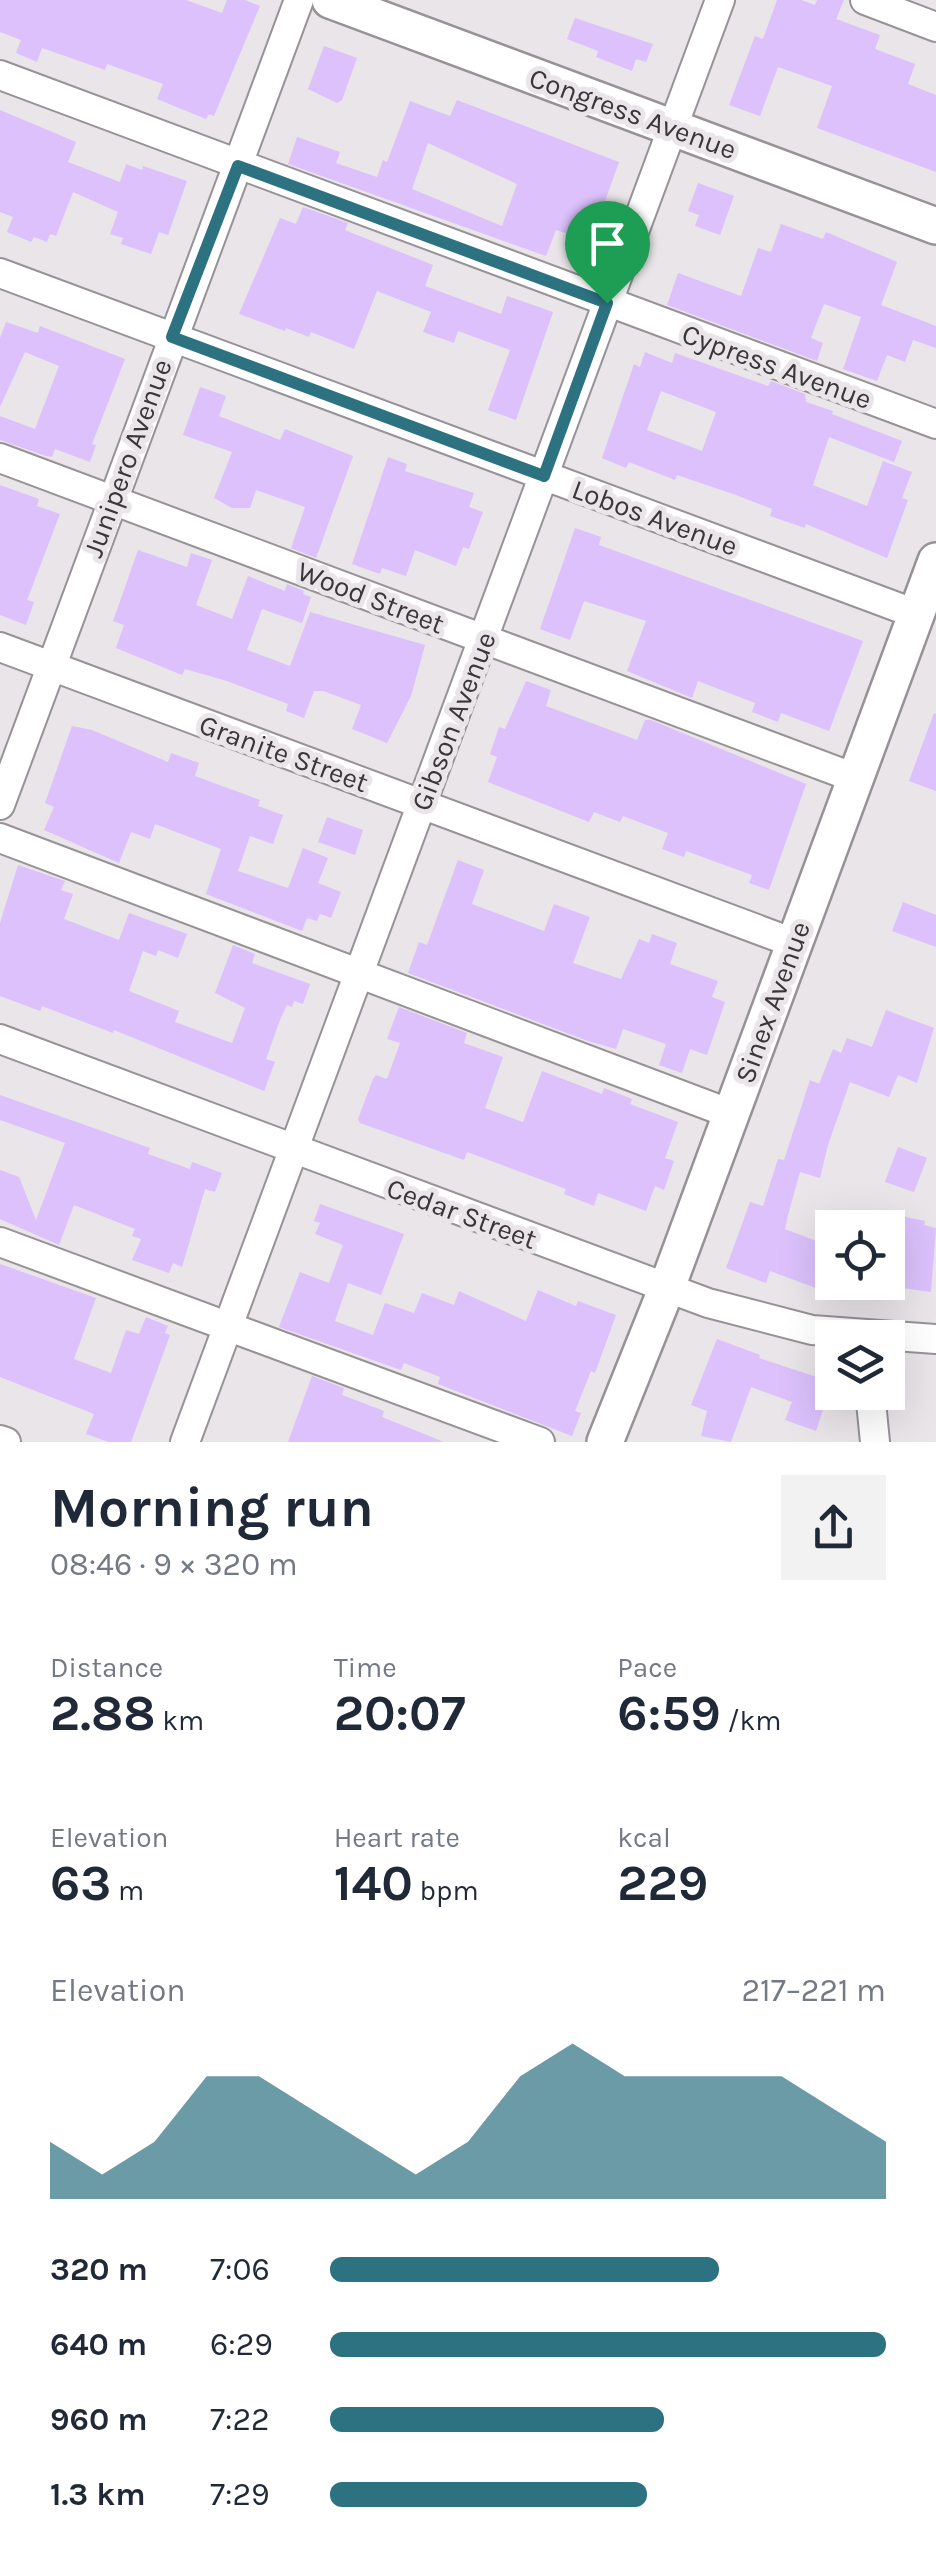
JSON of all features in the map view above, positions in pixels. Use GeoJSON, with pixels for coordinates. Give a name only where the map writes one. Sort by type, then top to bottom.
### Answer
{"type":"FeatureCollection","features":[{"type":"Feature","properties":{"kind":"street","name":"Junipero Avenue"},"geometry":{"type":"LineString","coordinates":[[0,805],[299,0]]}},
{"type":"Feature","properties":{"kind":"street","name":"Congress Avenue"},"geometry":{"type":"LineString","coordinates":[[330,0],[936,226]]}},
{"type":"Feature","properties":{"kind":"street","name":"Gibson Avenue"},"geometry":{"type":"LineString","coordinates":[[186,1442],[720,0]]}},
{"type":"Feature","properties":{"kind":"street"},"geometry":{"type":"LineString","coordinates":[[865,0],[936,27]]}},
{"type":"Feature","properties":{"kind":"street","name":"Cypress Avenue"},"geometry":{"type":"LineString","coordinates":[[0,75],[936,424]]}},
{"type":"Feature","properties":{"kind":"street","name":"Lobos Avenue"},"geometry":{"type":"LineString","coordinates":[[0,273],[916,614]]}},
{"type":"Feature","properties":{"kind":"street","name":"Wood Street"},"geometry":{"type":"LineString","coordinates":[[0,458],[855,778]]}},
{"type":"Feature","properties":{"kind":"street","name":"Sinex Avenue"},"geometry":{"type":"LineString","coordinates":[[605,1442],[666,1290],[936,561]]}},
{"type":"Feature","properties":{"kind":"street","name":"Granite Street"},"geometry":{"type":"LineString","coordinates":[[0,647],[794,943]]}},
{"type":"Feature","properties":{"kind":"street"},"geometry":{"type":"LineString","coordinates":[[0,838],[730,1114]]}},
{"type":"Feature","properties":{"kind":"street","name":"Cedar Street"},"geometry":{"type":"LineString","coordinates":[[0,1040],[666,1290],[776,1324],[815,1330]]}},
{"type":"Feature","properties":{"kind":"street"},"geometry":{"type":"LineString","coordinates":[[0,1242],[540,1442]]}},
{"type":"Feature","properties":{"kind":"street","name":"Cedar Street"},"geometry":{"type":"LineString","coordinates":[[905,1338],[936,1339]]}},
{"type":"Feature","properties":{"kind":"street"},"geometry":{"type":"LineString","coordinates":[[872,1410],[875,1442]]}},
{"type":"Feature","properties":{"kind":"building"},"geometry":{"type":"Polygon","coordinates":[[[0,0],[186,0],[222,13],[227,0],[245,0],[260,6],[214,116],[209,114],[206,119],[157,99],[163,84],[107,64],[105,70],[42,48],[37,62],[16,53],[21,40],[0,32],[0,0]]]}},
{"type":"Feature","properties":{"kind":"building"},"geometry":{"type":"Polygon","coordinates":[[[777,0],[801,0],[815,5],[817,0],[844,0],[836,19],[880,35],[875,49],[915,64],[908,84],[936,95],[936,172],[817,128],[832,86],[778,67],[760,116],[729,105],[755,36],[763,39],[777,0]]]}},
{"type":"Feature","properties":{"kind":"building"},"geometry":{"type":"Polygon","coordinates":[[[575,18],[653,44],[646,62],[636,59],[632,71],[596,57],[598,51],[567,39],[575,18]]]}},
{"type":"Feature","properties":{"kind":"building"},"geometry":{"type":"Polygon","coordinates":[[[324,46],[357,58],[342,100],[337,103],[308,89],[324,46]]]}},
{"type":"Feature","properties":{"kind":"building"},"geometry":{"type":"Polygon","coordinates":[[[457,100],[619,162],[599,218],[586,214],[577,237],[556,230],[546,256],[288,164],[297,137],[340,152],[336,163],[377,177],[383,160],[387,162],[410,101],[450,116],[457,100]],[[428,143],[412,189],[502,226],[517,184],[428,143]]]}},
{"type":"Feature","properties":{"kind":"building"},"geometry":{"type":"Polygon","coordinates":[[[0,110],[76,142],[68,162],[120,182],[126,164],[187,181],[168,235],[159,232],[151,254],[121,244],[123,238],[110,234],[118,212],[73,192],[56,236],[50,234],[47,242],[34,237],[31,242],[7,232],[13,217],[0,212],[0,110]]]}},
{"type":"Feature","properties":{"kind":"building"},"geometry":{"type":"Polygon","coordinates":[[[698,183],[734,196],[720,235],[695,226],[699,215],[688,211],[698,183]]]}},
{"type":"Feature","properties":{"kind":"building"},"geometry":{"type":"Polygon","coordinates":[[[303,207],[348,223],[345,230],[433,265],[425,286],[501,314],[507,296],[553,312],[516,420],[488,410],[510,350],[458,331],[454,343],[423,332],[431,312],[377,291],[354,349],[311,332],[309,337],[286,328],[285,331],[239,314],[280,218],[296,224],[303,207]]]}},
{"type":"Feature","properties":{"kind":"building"},"geometry":{"type":"Polygon","coordinates":[[[781,224],[823,239],[826,232],[897,262],[881,305],[936,326],[936,348],[913,340],[905,362],[887,355],[877,381],[843,369],[861,317],[824,304],[811,338],[823,343],[817,361],[667,305],[678,273],[741,296],[758,248],[771,252],[781,224]]]}},
{"type":"Feature","properties":{"kind":"building"},"geometry":{"type":"Polygon","coordinates":[[[6,322],[38,333],[40,326],[125,359],[92,444],[96,445],[90,462],[55,449],[52,457],[46,456],[0,440],[0,416],[35,429],[59,366],[25,352],[0,407],[0,338],[6,322]]]}},
{"type":"Feature","properties":{"kind":"building"},"geometry":{"type":"Polygon","coordinates":[[[645,352],[672,363],[675,353],[768,386],[771,381],[805,394],[806,402],[902,441],[894,462],[829,437],[813,485],[867,506],[883,461],[912,472],[902,498],[908,500],[887,558],[806,524],[805,528],[770,516],[772,509],[736,495],[677,475],[675,480],[629,462],[626,468],[602,458],[634,364],[640,367],[645,352]],[[661,391],[647,430],[702,451],[716,412],[661,391]]]}},
{"type":"Feature","properties":{"kind":"building"},"geometry":{"type":"Polygon","coordinates":[[[200,387],[226,396],[219,416],[280,440],[285,429],[353,456],[316,558],[291,548],[305,507],[256,490],[250,508],[232,508],[214,498],[232,452],[183,435],[200,387]]]}},
{"type":"Feature","properties":{"kind":"building"},"geometry":{"type":"Polygon","coordinates":[[[388,457],[407,464],[405,471],[474,493],[469,507],[483,512],[469,549],[463,547],[456,566],[415,550],[406,576],[382,568],[380,574],[352,564],[388,457]]]}},
{"type":"Feature","properties":{"kind":"building"},"geometry":{"type":"Polygon","coordinates":[[[0,485],[39,499],[37,506],[60,514],[27,600],[34,602],[26,625],[0,615],[0,485]]]}},
{"type":"Feature","properties":{"kind":"building"},"geometry":{"type":"Polygon","coordinates":[[[575,528],[601,537],[599,545],[863,641],[829,731],[781,713],[778,722],[752,712],[755,703],[698,681],[692,698],[627,671],[646,621],[584,601],[570,640],[540,629],[575,528]]]}},
{"type":"Feature","properties":{"kind":"building"},"geometry":{"type":"Polygon","coordinates":[[[138,550],[187,567],[191,553],[212,560],[196,605],[232,619],[248,576],[285,591],[287,584],[304,591],[311,597],[302,623],[262,609],[247,650],[290,666],[310,612],[425,645],[411,696],[387,743],[352,729],[361,705],[323,691],[314,691],[304,718],[286,711],[288,704],[227,681],[185,669],[182,675],[116,648],[124,625],[113,621],[138,550]]]}},
{"type":"Feature","properties":{"kind":"building"},"geometry":{"type":"Polygon","coordinates":[[[526,681],[551,690],[546,706],[637,740],[645,720],[651,720],[806,784],[769,890],[749,883],[752,875],[686,851],[684,857],[662,849],[668,833],[623,816],[620,822],[594,812],[589,822],[488,782],[497,757],[490,754],[499,727],[505,729],[526,681]]]}},
{"type":"Feature","properties":{"kind":"building"},"geometry":{"type":"Polygon","coordinates":[[[936,714],[936,791],[909,781],[936,714]]]}},
{"type":"Feature","properties":{"kind":"building"},"geometry":{"type":"Polygon","coordinates":[[[72,726],[92,730],[168,762],[171,753],[199,763],[195,776],[260,800],[258,806],[283,815],[273,844],[250,836],[238,871],[288,888],[303,848],[328,858],[318,883],[341,892],[331,918],[320,914],[317,921],[307,918],[302,931],[206,894],[221,849],[155,824],[150,839],[131,832],[119,863],[44,830],[54,807],[45,803],[72,726]]]}},
{"type":"Feature","properties":{"kind":"building"},"geometry":{"type":"Polygon","coordinates":[[[327,817],[363,830],[355,855],[318,842],[327,817]]]}},
{"type":"Feature","properties":{"kind":"building"},"geometry":{"type":"Polygon","coordinates":[[[458,860],[484,870],[472,904],[544,931],[554,904],[590,917],[573,963],[621,979],[639,939],[649,943],[652,934],[677,943],[670,964],[718,981],[712,997],[725,1002],[707,1055],[690,1049],[682,1073],[659,1065],[666,1044],[623,1029],[616,1049],[408,973],[419,942],[427,945],[458,860]]]}},
{"type":"Feature","properties":{"kind":"building"},"geometry":{"type":"Polygon","coordinates":[[[18,865],[65,881],[61,890],[73,894],[64,919],[119,940],[129,913],[187,934],[178,958],[158,950],[156,956],[143,951],[129,991],[179,1011],[175,1022],[232,1043],[245,1008],[215,993],[233,945],[255,954],[252,963],[310,984],[303,1004],[294,1001],[292,1007],[287,1005],[280,1020],[266,1059],[275,1062],[264,1091],[114,1030],[113,1033],[42,1006],[40,1011],[0,996],[0,923],[18,865]]]}},
{"type":"Feature","properties":{"kind":"building"},"geometry":{"type":"Polygon","coordinates":[[[903,902],[936,915],[936,947],[892,931],[903,902]]]}},
{"type":"Feature","properties":{"kind":"building"},"geometry":{"type":"Polygon","coordinates":[[[399,1007],[467,1033],[464,1043],[503,1057],[485,1108],[523,1122],[542,1071],[602,1094],[604,1088],[632,1099],[630,1104],[678,1122],[665,1158],[674,1161],[664,1190],[655,1186],[646,1211],[598,1193],[594,1206],[564,1194],[566,1189],[467,1152],[464,1160],[360,1123],[358,1119],[373,1079],[376,1075],[387,1079],[400,1043],[387,1039],[399,1007]]]}},
{"type":"Feature","properties":{"kind":"building"},"geometry":{"type":"Polygon","coordinates":[[[886,1010],[934,1028],[917,1083],[898,1075],[889,1097],[850,1082],[820,1178],[800,1172],[785,1229],[815,1240],[815,1288],[770,1271],[766,1283],[726,1268],[750,1202],[763,1206],[778,1159],[784,1160],[810,1080],[819,1084],[833,1049],[841,1053],[847,1038],[872,1047],[886,1010]]]}},
{"type":"Feature","properties":{"kind":"building"},"geometry":{"type":"Polygon","coordinates":[[[0,1095],[150,1148],[148,1154],[190,1169],[192,1162],[222,1173],[215,1192],[205,1189],[182,1267],[173,1263],[169,1273],[132,1260],[141,1239],[132,1236],[135,1229],[74,1205],[59,1245],[0,1219],[0,1170],[19,1177],[36,1220],[65,1143],[0,1120],[0,1095]]]}},
{"type":"Feature","properties":{"kind":"building"},"geometry":{"type":"Polygon","coordinates":[[[898,1147],[927,1158],[914,1192],[885,1182],[898,1147]]]}},
{"type":"Feature","properties":{"kind":"building"},"geometry":{"type":"Polygon","coordinates":[[[320,1204],[404,1234],[381,1295],[348,1283],[335,1321],[373,1335],[385,1303],[414,1313],[422,1293],[454,1305],[459,1291],[526,1321],[538,1290],[576,1306],[578,1301],[616,1315],[595,1373],[591,1371],[575,1411],[581,1413],[572,1436],[438,1384],[440,1377],[404,1363],[401,1370],[279,1327],[300,1272],[329,1283],[343,1245],[315,1234],[320,1223],[314,1221],[320,1204]]]}},
{"type":"Feature","properties":{"kind":"building"},"geometry":{"type":"Polygon","coordinates":[[[905,1217],[936,1228],[931,1292],[905,1288],[905,1217]]]}},
{"type":"Feature","properties":{"kind":"building"},"geometry":{"type":"Polygon","coordinates":[[[0,1264],[96,1298],[74,1359],[111,1373],[126,1330],[139,1334],[146,1317],[168,1326],[165,1333],[170,1335],[131,1442],[109,1442],[86,1434],[94,1414],[0,1377],[0,1264]]]}},
{"type":"Feature","properties":{"kind":"building"},"geometry":{"type":"Polygon","coordinates":[[[717,1339],[815,1376],[815,1410],[823,1410],[816,1431],[785,1420],[792,1402],[751,1387],[731,1442],[701,1436],[707,1411],[691,1405],[717,1339]]]}},
{"type":"Feature","properties":{"kind":"building"},"geometry":{"type":"Polygon","coordinates":[[[312,1376],[344,1388],[342,1395],[384,1411],[382,1417],[444,1442],[288,1442],[312,1376]]]}},
{"type":"Feature","properties":{"kind":"route"},"geometry":{"type":"LineString","coordinates":[[238,166],[607,303],[544,476],[172,337],[238,166]]}}]}
